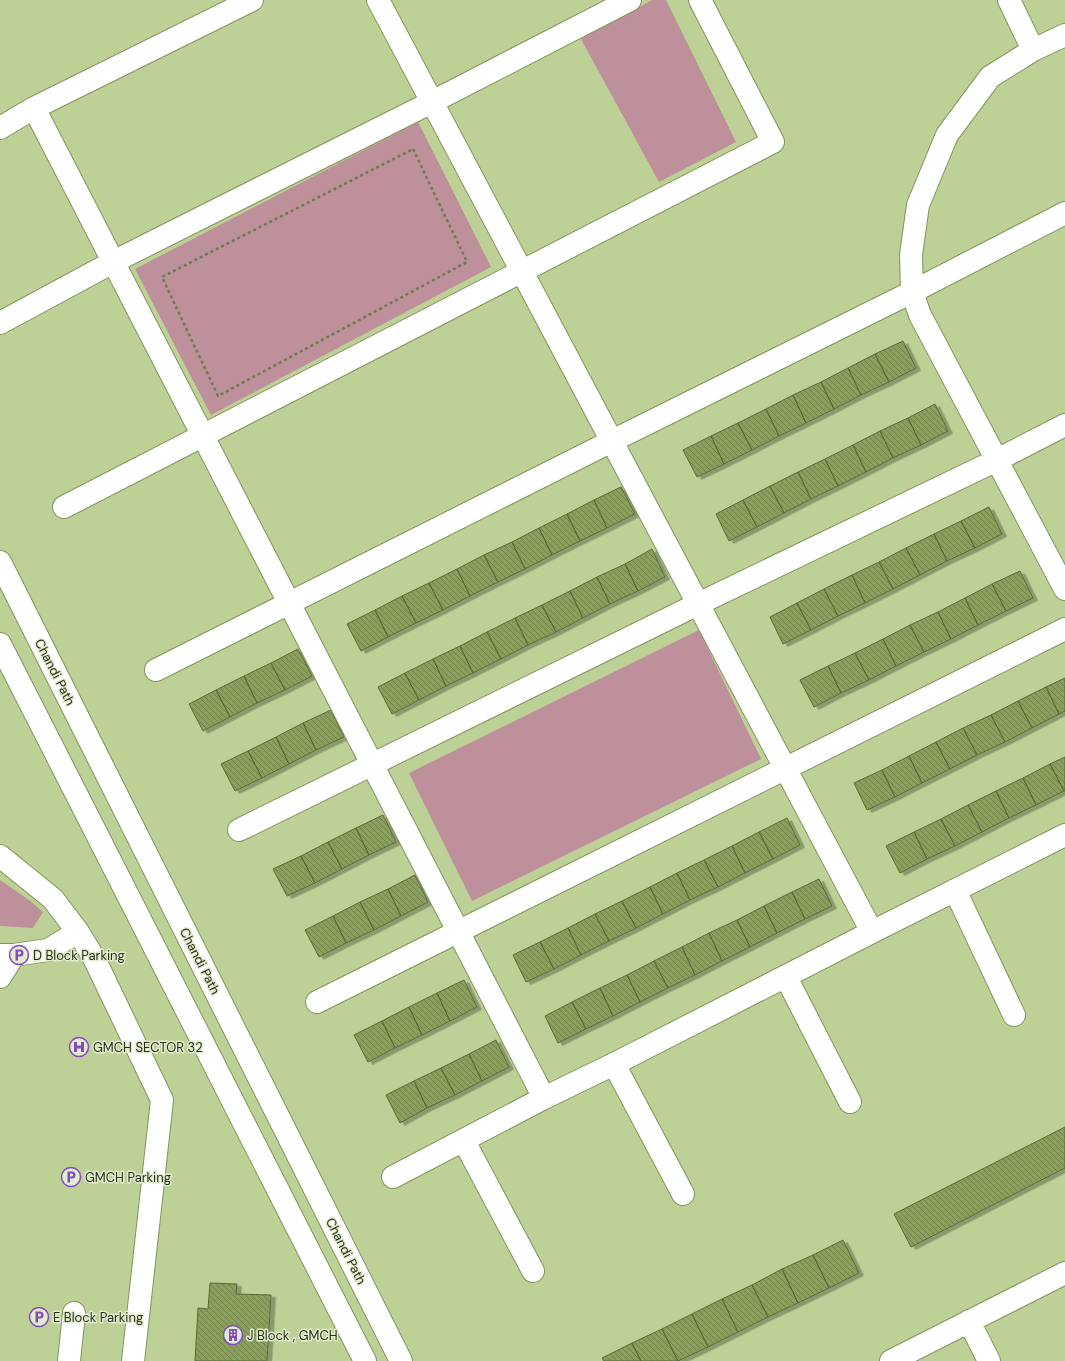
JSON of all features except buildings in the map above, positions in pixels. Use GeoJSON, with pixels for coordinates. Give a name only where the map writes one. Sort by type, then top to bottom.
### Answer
{"type":"FeatureCollection","features":[{"type":"Feature","properties":{"kind":"street"},"geometry":{"type":"LineString","coordinates":[[0,128],[34,108],[252,0]]}},
{"type":"Feature","properties":{"kind":"street"},"geometry":{"type":"LineString","coordinates":[[378,0],[872,932]]}},
{"type":"Feature","properties":{"kind":"street"},"geometry":{"type":"LineString","coordinates":[[0,323],[113,262],[432,102],[630,0]]}},
{"type":"Feature","properties":{"kind":"street"},"geometry":{"type":"LineString","coordinates":[[64,507],[773,142],[700,0]]}},
{"type":"Feature","properties":{"kind":"street"},"geometry":{"type":"LineString","coordinates":[[1009,0],[1033,50]]}},
{"type":"Feature","properties":{"kind":"street"},"geometry":{"type":"LineString","coordinates":[[1065,35],[1033,50],[990,77],[947,135],[918,205],[911,255],[912,292],[920,314],[1065,589]]}},
{"type":"Feature","properties":{"kind":"street"},"geometry":{"type":"LineString","coordinates":[[34,108],[544,1098]]}},
{"type":"Feature","properties":{"kind":"street"},"geometry":{"type":"LineString","coordinates":[[156,670],[1065,214]]}},
{"type":"Feature","properties":{"kind":"street"},"geometry":{"type":"LineString","coordinates":[[239,830],[698,604],[997,460],[1065,425]]}},
{"type":"Feature","properties":{"kind":"street","name":"Chandi Path"},"geometry":{"type":"LineString","coordinates":[[0,562],[401,1361]]}},
{"type":"Feature","properties":{"kind":"street"},"geometry":{"type":"LineString","coordinates":[[316,1002],[1065,629]]}},
{"type":"Feature","properties":{"kind":"street"},"geometry":{"type":"LineString","coordinates":[[0,644],[365,1361]]}},
{"type":"Feature","properties":{"kind":"street"},"geometry":{"type":"LineString","coordinates":[[393,1177],[544,1098],[1065,835]]}},
{"type":"Feature","properties":{"kind":"street"},"geometry":{"type":"LineString","coordinates":[[0,856],[53,899],[78,932],[94,958],[162,1100],[133,1361]]}},
{"type":"Feature","properties":{"kind":"street"},"geometry":{"type":"LineString","coordinates":[[955,890],[1014,1015]]}},
{"type":"Feature","properties":{"kind":"street"},"geometry":{"type":"LineString","coordinates":[[0,977],[7,955],[48,950],[78,932]]}},
{"type":"Feature","properties":{"kind":"street"},"geometry":{"type":"LineString","coordinates":[[786,977],[850,1102]]}},
{"type":"Feature","properties":{"kind":"street"},"geometry":{"type":"LineString","coordinates":[[614,1064],[682,1194]]}},
{"type":"Feature","properties":{"kind":"street"},"geometry":{"type":"LineString","coordinates":[[464,1141],[532,1271]]}},
{"type":"Feature","properties":{"kind":"street"},"geometry":{"type":"LineString","coordinates":[[891,1361],[1065,1273]]}},
{"type":"Feature","properties":{"kind":"street"},"geometry":{"type":"LineString","coordinates":[[69,1361],[74,1313]]}},
{"type":"Feature","properties":{"kind":"street"},"geometry":{"type":"LineString","coordinates":[[969,1321],[989,1361]]}},
{"type":"Feature","properties":{"kind":"path"},"geometry":{"type":"LineString","coordinates":[[412,149],[467,262],[218,396],[162,277],[412,149]]}},
{"type":"Feature","properties":{"kind":"shaded area"},"geometry":{"type":"Polygon","coordinates":[[[652,0],[666,0],[736,142],[659,182],[581,39],[652,0]]]}},
{"type":"Feature","properties":{"kind":"shaded area"},"geometry":{"type":"Polygon","coordinates":[[[418,122],[491,267],[211,415],[135,269],[418,122]]]}},
{"type":"Feature","properties":{"kind":"shaded area"},"geometry":{"type":"Polygon","coordinates":[[[699,630],[761,759],[472,901],[409,773],[699,630]]]}},
{"type":"Feature","properties":{"kind":"shaded area"},"geometry":{"type":"Polygon","coordinates":[[[0,880],[29,900],[43,912],[33,928],[0,926],[0,880]]]}},
{"type":"Feature","properties":{"kind":"place","name":"D Block Parking"},"geometry":{"type":"Point","coordinates":[19,955]}},
{"type":"Feature","properties":{"kind":"place","name":"GMCH SECTOR 32"},"geometry":{"type":"Point","coordinates":[79,1047]}},
{"type":"Feature","properties":{"kind":"place","name":"GMCH Parking"},"geometry":{"type":"Point","coordinates":[71,1177]}},
{"type":"Feature","properties":{"kind":"place","name":"E Block Parking"},"geometry":{"type":"Point","coordinates":[39,1317]}},
{"type":"Feature","properties":{"kind":"place","name":"J Block , GMCH"},"geometry":{"type":"Point","coordinates":[233,1335]}}]}
